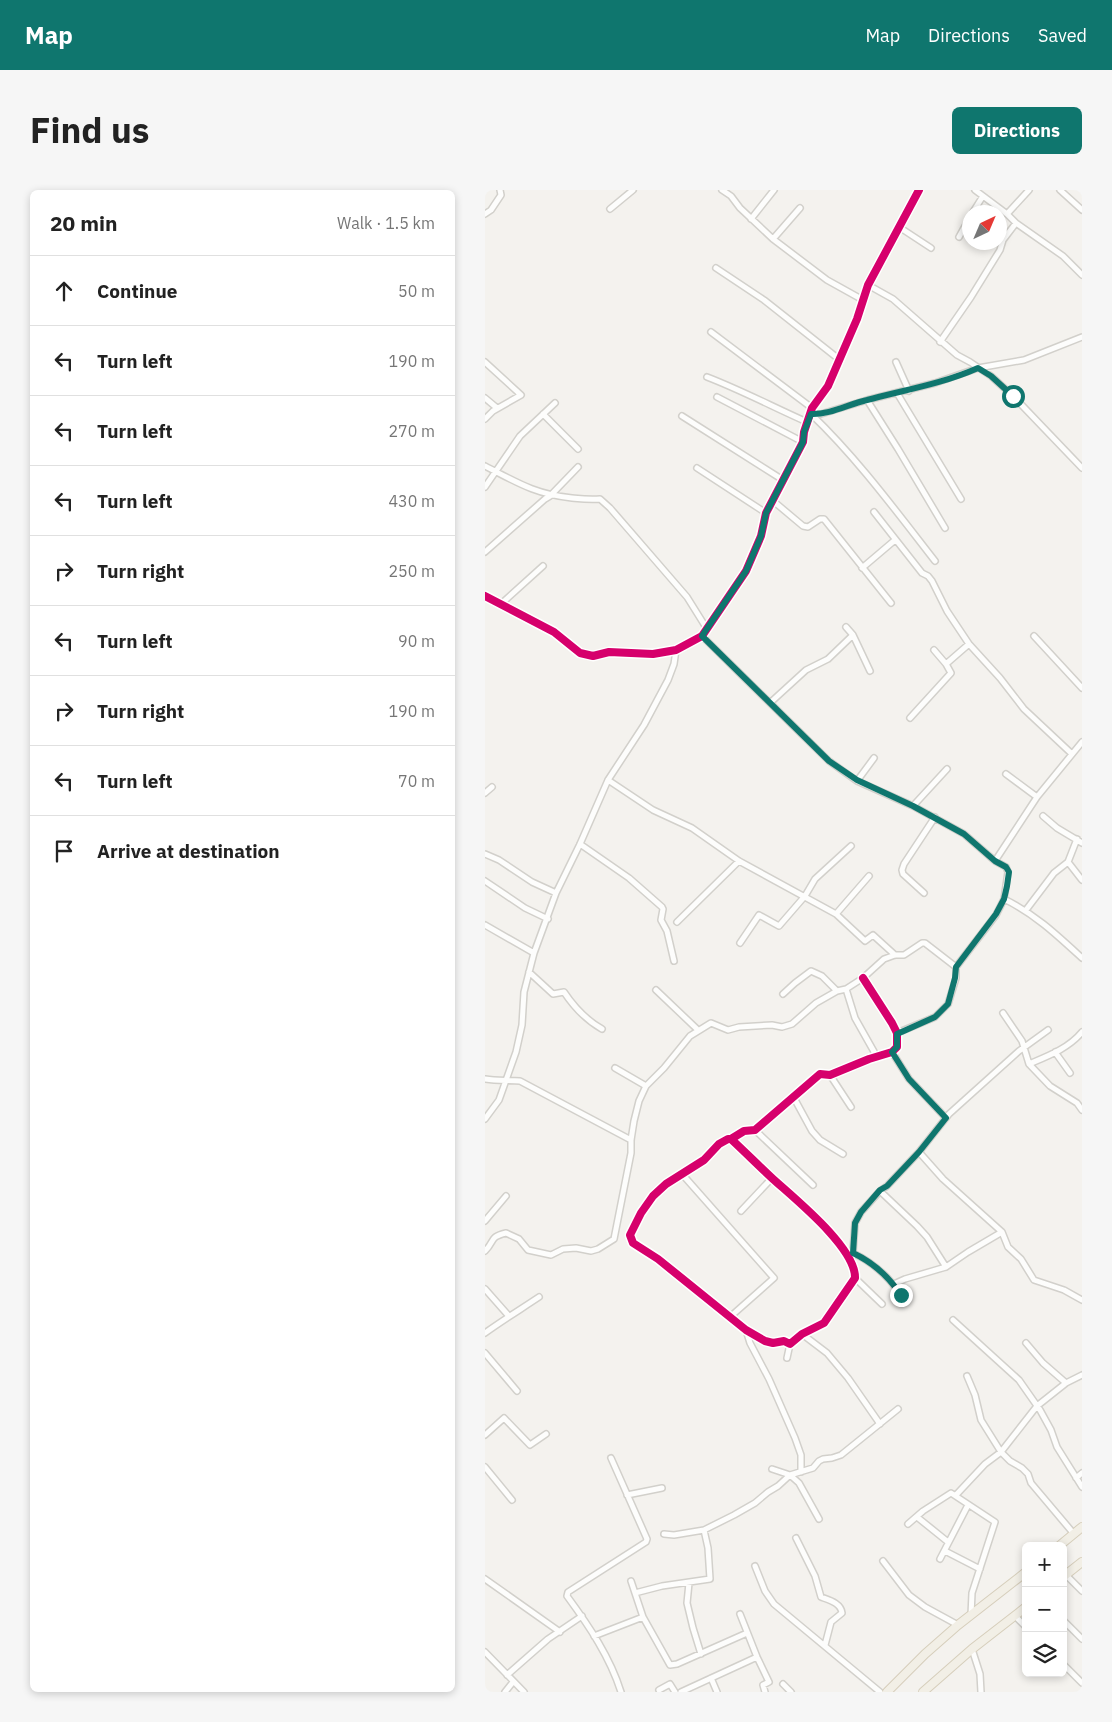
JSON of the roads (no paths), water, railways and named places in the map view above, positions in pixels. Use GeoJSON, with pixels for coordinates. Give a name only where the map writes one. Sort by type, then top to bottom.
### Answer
{"type":"FeatureCollection","features":[{"type":"Feature","properties":{"kind":"main road"},"geometry":{"type":"LineString","coordinates":[[1064,1542],[1082,1527]]}},
{"type":"Feature","properties":{"kind":"main road"},"geometry":{"type":"LineString","coordinates":[[1067,1574],[1082,1562]]}},
{"type":"Feature","properties":{"kind":"main road"},"geometry":{"type":"LineString","coordinates":[[887,1692],[925,1654],[958,1625],[1022,1575]]}},
{"type":"Feature","properties":{"kind":"main road"},"geometry":{"type":"LineString","coordinates":[[923,1692],[972,1649],[1022,1610]]}},
{"type":"Feature","properties":{"kind":"street"},"geometry":{"type":"LineString","coordinates":[[485,214],[491,210],[501,194],[500,190]]}},
{"type":"Feature","properties":{"kind":"street"},"geometry":{"type":"LineString","coordinates":[[610,209],[633,190]]}},
{"type":"Feature","properties":{"kind":"street"},"geometry":{"type":"LineString","coordinates":[[722,190],[731,196],[751,219],[773,239],[827,280],[863,300]]}},
{"type":"Feature","properties":{"kind":"street"},"geometry":{"type":"LineString","coordinates":[[751,219],[774,190]]}},
{"type":"Feature","properties":{"kind":"street"},"geometry":{"type":"LineString","coordinates":[[485,596],[554,632],[580,653],[587,655],[593,656],[609,652],[653,654],[677,650],[702,636],[746,571],[761,536],[766,513],[803,442],[811,411],[828,386],[840,360],[857,319],[868,285],[919,190]]}},
{"type":"Feature","properties":{"kind":"street"},"geometry":{"type":"LineString","coordinates":[[1029,190],[1007,214],[1016,223],[1063,256],[1082,275]]}},
{"type":"Feature","properties":{"kind":"street"},"geometry":{"type":"LineString","coordinates":[[1060,190],[1082,210]]}},
{"type":"Feature","properties":{"kind":"street"},"geometry":{"type":"LineString","coordinates":[[975,205],[980,192],[996,205]]}},
{"type":"Feature","properties":{"kind":"street"},"geometry":{"type":"LineString","coordinates":[[773,239],[800,208]]}},
{"type":"Feature","properties":{"kind":"street"},"geometry":{"type":"LineString","coordinates":[[940,342],[971,297],[1000,250],[1003,240],[1016,223]]}},
{"type":"Feature","properties":{"kind":"street"},"geometry":{"type":"LineString","coordinates":[[899,227],[931,248]]}},
{"type":"Feature","properties":{"kind":"street"},"geometry":{"type":"LineString","coordinates":[[959,238],[962,232]]}},
{"type":"Feature","properties":{"kind":"street"},"geometry":{"type":"LineString","coordinates":[[716,268],[764,300],[840,360]]}},
{"type":"Feature","properties":{"kind":"street"},"geometry":{"type":"LineString","coordinates":[[868,285],[893,299],[940,342],[991,376],[1013,396],[1082,468]]}},
{"type":"Feature","properties":{"kind":"street"},"geometry":{"type":"LineString","coordinates":[[711,332],[811,411],[898,513],[935,561]]}},
{"type":"Feature","properties":{"kind":"street"},"geometry":{"type":"LineString","coordinates":[[811,411],[821,414],[957,376],[978,368],[1024,360],[1082,337]]}},
{"type":"Feature","properties":{"kind":"street"},"geometry":{"type":"LineString","coordinates":[[485,362],[521,395],[497,408],[485,419]]}},
{"type":"Feature","properties":{"kind":"street"},"geometry":{"type":"LineString","coordinates":[[896,362],[909,390]]}},
{"type":"Feature","properties":{"kind":"street"},"geometry":{"type":"LineString","coordinates":[[707,377],[734,387],[755,399],[807,422]]}},
{"type":"Feature","properties":{"kind":"street"},"geometry":{"type":"LineString","coordinates":[[897,393],[961,498]]}},
{"type":"Feature","properties":{"kind":"street"},"geometry":{"type":"LineString","coordinates":[[717,397],[803,442]]}},
{"type":"Feature","properties":{"kind":"street"},"geometry":{"type":"LineString","coordinates":[[485,398],[497,408]]}},
{"type":"Feature","properties":{"kind":"street"},"geometry":{"type":"LineString","coordinates":[[867,400],[945,528]]}},
{"type":"Feature","properties":{"kind":"street"},"geometry":{"type":"LineString","coordinates":[[485,487],[521,436],[555,403]]}},
{"type":"Feature","properties":{"kind":"street"},"geometry":{"type":"LineString","coordinates":[[543,414],[578,449]]}},
{"type":"Feature","properties":{"kind":"street"},"geometry":{"type":"LineString","coordinates":[[683,416],[783,480]]}},
{"type":"Feature","properties":{"kind":"street"},"geometry":{"type":"LineString","coordinates":[[485,466],[524,487],[550,496],[600,499],[610,508],[687,597],[707,629]]}},
{"type":"Feature","properties":{"kind":"street"},"geometry":{"type":"LineString","coordinates":[[485,552],[550,496],[578,468]]}},
{"type":"Feature","properties":{"kind":"street"},"geometry":{"type":"LineString","coordinates":[[697,468],[766,513]]}},
{"type":"Feature","properties":{"kind":"street"},"geometry":{"type":"LineString","coordinates":[[772,500],[803,526],[808,527],[824,519],[891,603]]}},
{"type":"Feature","properties":{"kind":"street"},"geometry":{"type":"LineString","coordinates":[[874,512],[922,573],[932,581],[947,611],[969,644],[1000,678],[1024,709],[1072,754]]}},
{"type":"Feature","properties":{"kind":"street"},"geometry":{"type":"LineString","coordinates":[[862,568],[895,540]]}},
{"type":"Feature","properties":{"kind":"street"},"geometry":{"type":"LineString","coordinates":[[501,604],[543,566]]}},
{"type":"Feature","properties":{"kind":"street"},"geometry":{"type":"LineString","coordinates":[[846,627],[853,635],[870,671]]}},
{"type":"Feature","properties":{"kind":"street"},"geometry":{"type":"LineString","coordinates":[[771,702],[806,670],[828,659],[853,635]]}},
{"type":"Feature","properties":{"kind":"street"},"geometry":{"type":"LineString","coordinates":[[702,636],[829,761],[857,780],[935,817],[964,834],[995,861],[1006,867],[1009,872],[1004,899],[996,914],[956,967],[948,1004],[935,1017],[897,1034]]}},
{"type":"Feature","properties":{"kind":"street"},"geometry":{"type":"LineString","coordinates":[[1034,636],[1082,688]]}},
{"type":"Feature","properties":{"kind":"street"},"geometry":{"type":"LineString","coordinates":[[946,664],[969,644]]}},
{"type":"Feature","properties":{"kind":"street"},"geometry":{"type":"LineString","coordinates":[[485,1119],[499,1100],[516,1052],[522,1025],[524,992],[529,972],[556,893],[608,780],[645,724],[668,680],[677,650]]}},
{"type":"Feature","properties":{"kind":"street"},"geometry":{"type":"LineString","coordinates":[[910,718],[951,673],[935,650]]}},
{"type":"Feature","properties":{"kind":"street"},"geometry":{"type":"LineString","coordinates":[[995,861],[1037,797],[1082,742]]}},
{"type":"Feature","properties":{"kind":"street"},"geometry":{"type":"LineString","coordinates":[[857,780],[874,758]]}},
{"type":"Feature","properties":{"kind":"street"},"geometry":{"type":"LineString","coordinates":[[913,806],[947,769]]}},
{"type":"Feature","properties":{"kind":"street"},"geometry":{"type":"LineString","coordinates":[[1006,774],[1037,797]]}},
{"type":"Feature","properties":{"kind":"street"},"geometry":{"type":"LineString","coordinates":[[608,780],[653,810],[692,828],[739,861],[836,914],[865,941],[873,935],[895,955]]}},
{"type":"Feature","properties":{"kind":"street"},"geometry":{"type":"LineString","coordinates":[[485,793],[492,787]]}},
{"type":"Feature","properties":{"kind":"street"},"geometry":{"type":"LineString","coordinates":[[1043,816],[1057,828],[1077,839],[1082,844]]}},
{"type":"Feature","properties":{"kind":"street"},"geometry":{"type":"LineString","coordinates":[[924,893],[903,874],[902,870],[935,817]]}},
{"type":"Feature","properties":{"kind":"street"},"geometry":{"type":"LineString","coordinates":[[1026,910],[1054,873],[1068,862],[1077,839]]}},
{"type":"Feature","properties":{"kind":"street"},"geometry":{"type":"LineString","coordinates":[[580,844],[615,868],[662,907],[661,920],[667,931],[674,960]]}},
{"type":"Feature","properties":{"kind":"street"},"geometry":{"type":"LineString","coordinates":[[740,943],[759,915],[779,926],[805,896],[815,879],[851,846]]}},
{"type":"Feature","properties":{"kind":"street"},"geometry":{"type":"LineString","coordinates":[[485,854],[499,860],[532,882],[556,893]]}},
{"type":"Feature","properties":{"kind":"street"},"geometry":{"type":"LineString","coordinates":[[677,922],[739,861]]}},
{"type":"Feature","properties":{"kind":"street"},"geometry":{"type":"LineString","coordinates":[[1068,862],[1082,880]]}},
{"type":"Feature","properties":{"kind":"street"},"geometry":{"type":"LineString","coordinates":[[836,914],[869,876]]}},
{"type":"Feature","properties":{"kind":"street"},"geometry":{"type":"LineString","coordinates":[[485,881],[525,908],[547,919]]}},
{"type":"Feature","properties":{"kind":"street"},"geometry":{"type":"LineString","coordinates":[[1004,899],[1026,910],[1047,926],[1082,958]]}},
{"type":"Feature","properties":{"kind":"street"},"geometry":{"type":"LineString","coordinates":[[485,925],[534,953]]}},
{"type":"Feature","properties":{"kind":"street"},"geometry":{"type":"LineString","coordinates":[[485,1251],[491,1240],[497,1235],[507,1233],[519,1239],[528,1250],[551,1255],[563,1249],[576,1248],[591,1251],[599,1249],[614,1239],[639,1101],[646,1086],[665,1068],[698,1030],[711,1023],[728,1030],[739,1027],[792,1024],[816,1003],[837,990],[846,990],[863,978],[884,959],[895,955],[904,955],[925,943],[956,967]]}},
{"type":"Feature","properties":{"kind":"street"},"geometry":{"type":"LineString","coordinates":[[783,994],[795,982],[811,971],[822,976],[837,990]]}},
{"type":"Feature","properties":{"kind":"street"},"geometry":{"type":"LineString","coordinates":[[529,972],[553,994],[564,992],[571,1003],[592,1023],[602,1029]]}},
{"type":"Feature","properties":{"kind":"street"},"geometry":{"type":"LineString","coordinates":[[790,1344],[784,1341],[773,1343],[765,1341],[746,1330],[658,1258],[633,1243],[630,1235],[641,1213],[653,1196],[666,1184],[704,1160],[719,1144],[744,1131],[755,1130],[820,1074],[830,1075],[892,1052],[897,1047],[897,1034],[874,993],[863,978]]}},
{"type":"Feature","properties":{"kind":"street"},"geometry":{"type":"LineString","coordinates":[[656,990],[698,1030]]}},
{"type":"Feature","properties":{"kind":"street"},"geometry":{"type":"LineString","coordinates":[[846,990],[855,1018],[877,1056]]}},
{"type":"Feature","properties":{"kind":"street"},"geometry":{"type":"LineString","coordinates":[[1003,1013],[1022,1041],[1029,1064],[1050,1086],[1077,1103],[1082,1110]]}},
{"type":"Feature","properties":{"kind":"street"},"geometry":{"type":"LineString","coordinates":[[851,1262],[855,1223],[861,1212],[880,1190],[887,1186],[919,1152],[946,1118],[1024,1047],[1048,1030]]}},
{"type":"Feature","properties":{"kind":"street"},"geometry":{"type":"LineString","coordinates":[[1029,1064],[1055,1052],[1077,1038],[1082,1032]]}},
{"type":"Feature","properties":{"kind":"street"},"geometry":{"type":"LineString","coordinates":[[892,1052],[909,1079],[946,1118]]}},
{"type":"Feature","properties":{"kind":"street"},"geometry":{"type":"LineString","coordinates":[[1055,1052],[1071,1073]]}},
{"type":"Feature","properties":{"kind":"street"},"geometry":{"type":"LineString","coordinates":[[615,1068],[646,1086]]}},
{"type":"Feature","properties":{"kind":"street"},"geometry":{"type":"LineString","coordinates":[[830,1075],[851,1107]]}},
{"type":"Feature","properties":{"kind":"street"},"geometry":{"type":"LineString","coordinates":[[485,1079],[520,1081],[532,1086],[631,1140]]}},
{"type":"Feature","properties":{"kind":"street"},"geometry":{"type":"LineString","coordinates":[[793,1098],[812,1131],[820,1140],[843,1154]]}},
{"type":"Feature","properties":{"kind":"street"},"geometry":{"type":"LineString","coordinates":[[755,1130],[813,1185]]}},
{"type":"Feature","properties":{"kind":"street"},"geometry":{"type":"LineString","coordinates":[[731,1139],[826,1228],[851,1262],[855,1278],[882,1304]]}},
{"type":"Feature","properties":{"kind":"street"},"geometry":{"type":"LineString","coordinates":[[919,1152],[943,1179],[1002,1232],[1008,1247],[1021,1259],[1034,1280],[1064,1290],[1082,1300]]}},
{"type":"Feature","properties":{"kind":"street"},"geometry":{"type":"LineString","coordinates":[[682,1174],[774,1278],[730,1317]]}},
{"type":"Feature","properties":{"kind":"street"},"geometry":{"type":"LineString","coordinates":[[741,1211],[772,1178]]}},
{"type":"Feature","properties":{"kind":"street"},"geometry":{"type":"LineString","coordinates":[[880,1190],[922,1232],[947,1268]]}},
{"type":"Feature","properties":{"kind":"street"},"geometry":{"type":"LineString","coordinates":[[485,1221],[506,1196]]}},
{"type":"Feature","properties":{"kind":"street"},"geometry":{"type":"LineString","coordinates":[[894,1284],[905,1279],[947,1268],[968,1252],[1002,1232]]}},
{"type":"Feature","properties":{"kind":"street"},"geometry":{"type":"LineString","coordinates":[[853,1253],[865,1259],[894,1284],[901,1295]]}},
{"type":"Feature","properties":{"kind":"street"},"geometry":{"type":"LineString","coordinates":[[787,1358],[790,1344],[802,1334],[824,1323],[855,1278]]}},
{"type":"Feature","properties":{"kind":"street"},"geometry":{"type":"LineString","coordinates":[[485,1289],[509,1315]]}},
{"type":"Feature","properties":{"kind":"street"},"geometry":{"type":"LineString","coordinates":[[485,1333],[509,1315],[539,1297]]}},
{"type":"Feature","properties":{"kind":"street"},"geometry":{"type":"LineString","coordinates":[[953,1320],[1019,1380],[1037,1406],[1051,1430],[1057,1447],[1082,1487]]}},
{"type":"Feature","properties":{"kind":"street"},"geometry":{"type":"LineString","coordinates":[[746,1330],[750,1343],[769,1379],[795,1438],[801,1455],[801,1472]]}},
{"type":"Feature","properties":{"kind":"street"},"geometry":{"type":"LineString","coordinates":[[802,1334],[827,1354],[880,1424]]}},
{"type":"Feature","properties":{"kind":"street"},"geometry":{"type":"LineString","coordinates":[[1026,1344],[1043,1363],[1066,1383]]}},
{"type":"Feature","properties":{"kind":"street"},"geometry":{"type":"LineString","coordinates":[[485,1353],[517,1391]]}},
{"type":"Feature","properties":{"kind":"street"},"geometry":{"type":"LineString","coordinates":[[956,1495],[985,1464],[1001,1452],[1037,1406],[1066,1383],[1082,1374]]}},
{"type":"Feature","properties":{"kind":"street"},"geometry":{"type":"LineString","coordinates":[[967,1376],[975,1394],[981,1420],[1001,1452],[1028,1474],[1035,1489],[1074,1534]]}},
{"type":"Feature","properties":{"kind":"street"},"geometry":{"type":"LineString","coordinates":[[772,1469],[790,1474],[801,1472],[813,1468],[823,1459],[841,1455],[898,1409]]}},
{"type":"Feature","properties":{"kind":"street"},"geometry":{"type":"LineString","coordinates":[[485,1435],[504,1418],[530,1445],[546,1434]]}},
{"type":"Feature","properties":{"kind":"street"},"geometry":{"type":"LineString","coordinates":[[611,1458],[647,1539],[646,1542],[568,1592],[567,1596],[595,1636],[615,1674],[621,1692]]}},
{"type":"Feature","properties":{"kind":"street"},"geometry":{"type":"LineString","coordinates":[[485,1467],[512,1500]]}},
{"type":"Feature","properties":{"kind":"street"},"geometry":{"type":"LineString","coordinates":[[1076,1478],[1082,1473]]}},
{"type":"Feature","properties":{"kind":"street"},"geometry":{"type":"LineString","coordinates":[[790,1474],[804,1490],[819,1520]]}},
{"type":"Feature","properties":{"kind":"street"},"geometry":{"type":"LineString","coordinates":[[664,1534],[674,1535],[704,1530],[755,1503],[779,1486],[790,1474]]}},
{"type":"Feature","properties":{"kind":"street"},"geometry":{"type":"LineString","coordinates":[[627,1495],[662,1488]]}},
{"type":"Feature","properties":{"kind":"street"},"geometry":{"type":"LineString","coordinates":[[908,1524],[923,1511],[951,1493],[995,1522],[972,1593],[971,1615]]}},
{"type":"Feature","properties":{"kind":"street"},"geometry":{"type":"LineString","coordinates":[[940,1559],[968,1504]]}},
{"type":"Feature","properties":{"kind":"street"},"geometry":{"type":"LineString","coordinates":[[917,1517],[948,1542]]}},
{"type":"Feature","properties":{"kind":"street"},"geometry":{"type":"LineString","coordinates":[[635,1593],[662,1586],[710,1579],[708,1548],[704,1530]]}},
{"type":"Feature","properties":{"kind":"street"},"geometry":{"type":"LineString","coordinates":[[795,1538],[815,1576],[821,1597],[842,1609],[842,1612],[831,1622],[825,1645]]}},
{"type":"Feature","properties":{"kind":"street"},"geometry":{"type":"LineString","coordinates":[[945,1551],[980,1569]]}},
{"type":"Feature","properties":{"kind":"street"},"geometry":{"type":"LineString","coordinates":[[883,1561],[909,1595],[925,1607],[958,1625]]}},
{"type":"Feature","properties":{"kind":"street"},"geometry":{"type":"LineString","coordinates":[[755,1566],[765,1591],[774,1604],[880,1692]]}},
{"type":"Feature","properties":{"kind":"street"},"geometry":{"type":"LineString","coordinates":[[1067,1578],[1082,1591]]}},
{"type":"Feature","properties":{"kind":"street"},"geometry":{"type":"LineString","coordinates":[[485,1580],[560,1632]]}},
{"type":"Feature","properties":{"kind":"street"},"geometry":{"type":"LineString","coordinates":[[631,1581],[643,1617],[670,1665],[701,1654],[747,1633]]}},
{"type":"Feature","properties":{"kind":"street"},"geometry":{"type":"LineString","coordinates":[[689,1583],[687,1603],[701,1654]]}},
{"type":"Feature","properties":{"kind":"street"},"geometry":{"type":"LineString","coordinates":[[740,1614],[769,1682],[763,1685],[765,1692]]}},
{"type":"Feature","properties":{"kind":"street"},"geometry":{"type":"LineString","coordinates":[[507,1675],[548,1639],[582,1616]]}},
{"type":"Feature","properties":{"kind":"street"},"geometry":{"type":"LineString","coordinates":[[1015,1616],[1022,1623]]}},
{"type":"Feature","properties":{"kind":"street"},"geometry":{"type":"LineString","coordinates":[[595,1636],[643,1617]]}},
{"type":"Feature","properties":{"kind":"street"},"geometry":{"type":"LineString","coordinates":[[1067,1624],[1082,1639]]}},
{"type":"Feature","properties":{"kind":"street"},"geometry":{"type":"LineString","coordinates":[[972,1649],[980,1674],[981,1692]]}},
{"type":"Feature","properties":{"kind":"street"},"geometry":{"type":"LineString","coordinates":[[485,1652],[524,1692]]}},
{"type":"Feature","properties":{"kind":"street"},"geometry":{"type":"LineString","coordinates":[[681,1692],[757,1657]]}},
{"type":"Feature","properties":{"kind":"street"},"geometry":{"type":"LineString","coordinates":[[1067,1668],[1082,1683]]}},
{"type":"Feature","properties":{"kind":"street"},"geometry":{"type":"LineString","coordinates":[[711,1678],[717,1692]]}},
{"type":"Feature","properties":{"kind":"street"},"geometry":{"type":"LineString","coordinates":[[505,1692],[513,1682]]}},
{"type":"Feature","properties":{"kind":"street"},"geometry":{"type":"LineString","coordinates":[[659,1690],[670,1684],[675,1692]]}},
{"type":"Feature","properties":{"kind":"street"},"geometry":{"type":"LineString","coordinates":[[783,1684],[791,1692]]}}]}
